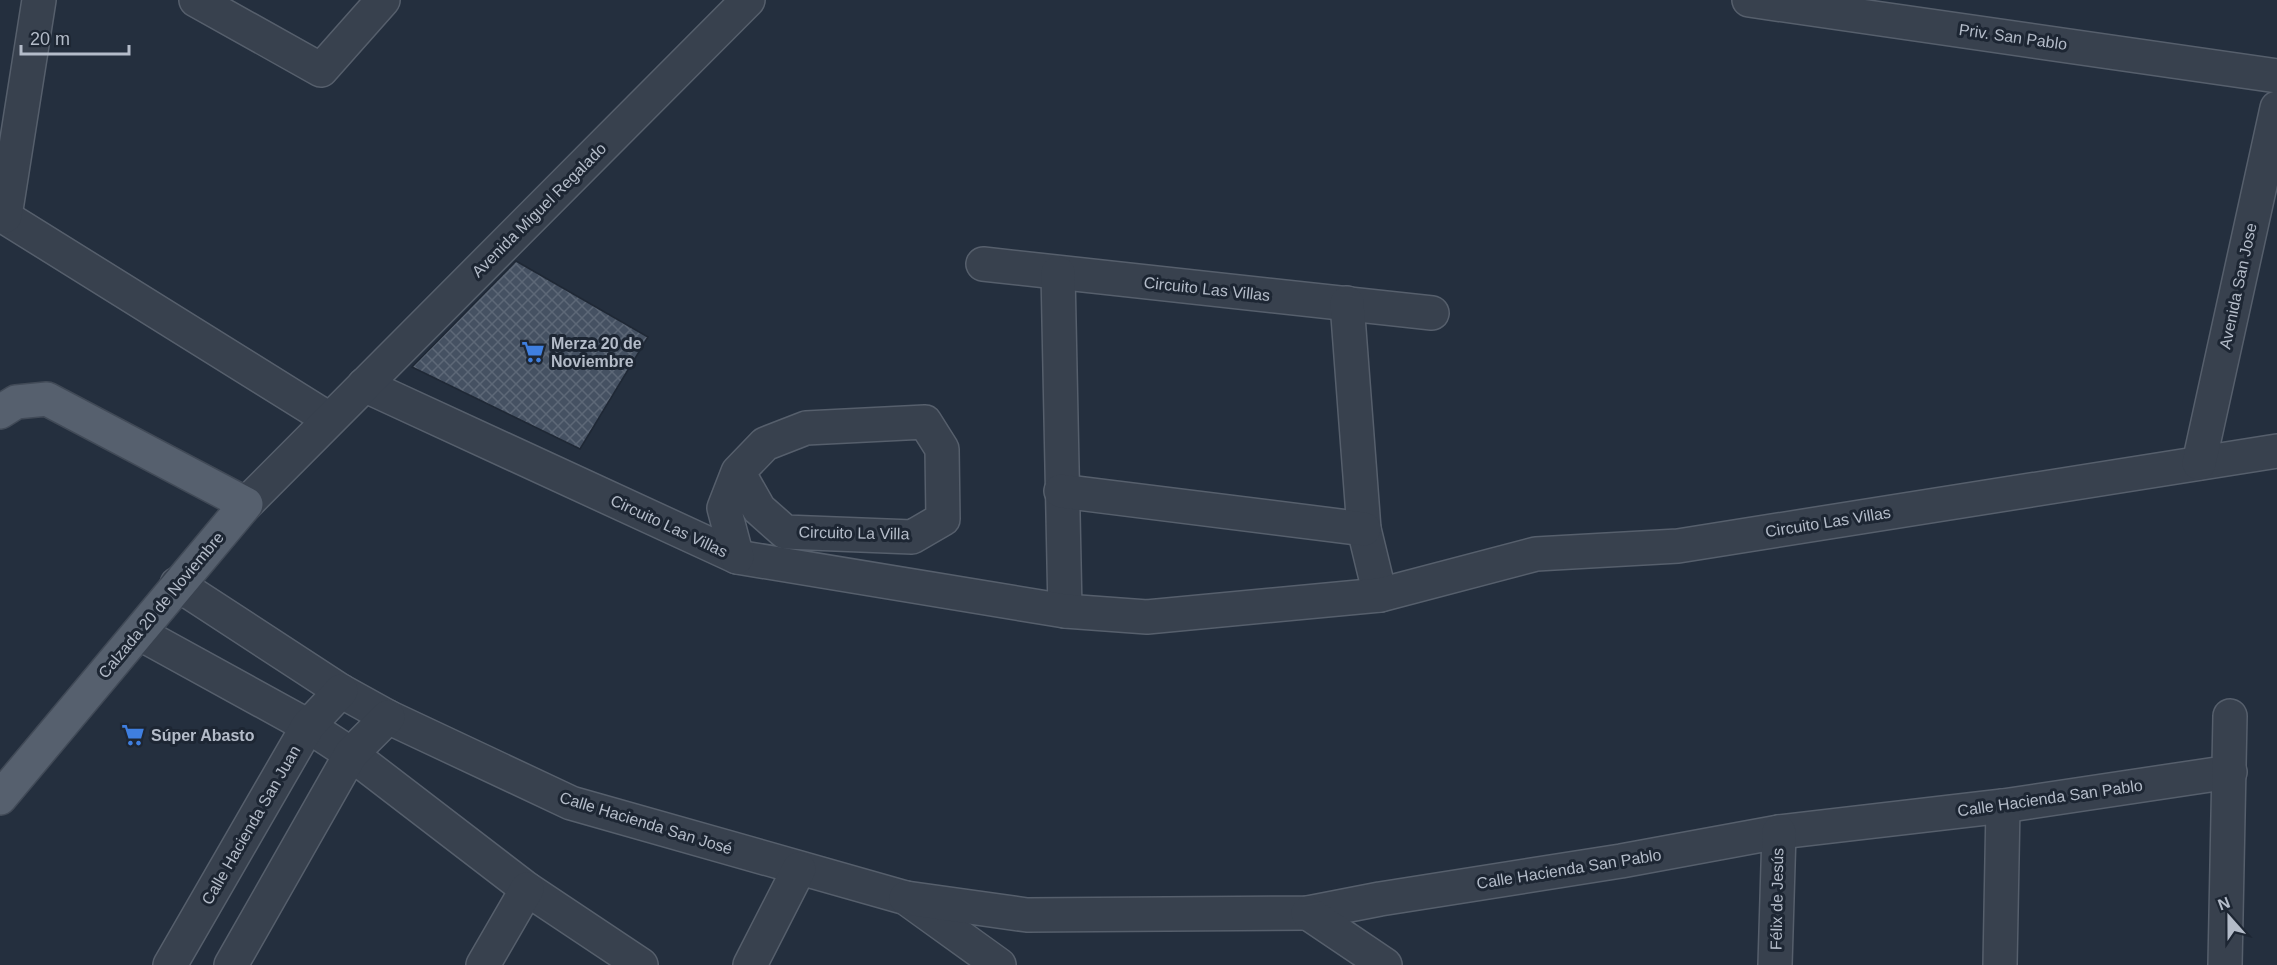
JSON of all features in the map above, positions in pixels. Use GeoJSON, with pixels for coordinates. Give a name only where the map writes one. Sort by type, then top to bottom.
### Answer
{"type":"FeatureCollection","features":[{"type":"Feature","properties":{"kind":"main road"},"geometry":{"type":"LineString","coordinates":[[0,412],[16,402],[47,399],[246,504]]}},
{"type":"Feature","properties":{"kind":"main road","name":"Calzada 20 de Noviembre"},"geometry":{"type":"LineString","coordinates":[[0,798],[246,504]]}},
{"type":"Feature","properties":{"kind":"street"},"geometry":{"type":"LineString","coordinates":[[39,0],[2,215],[329,419]]}},
{"type":"Feature","properties":{"kind":"street"},"geometry":{"type":"LineString","coordinates":[[195,0],[321,70],[383,0]]}},
{"type":"Feature","properties":{"kind":"street","name":"Avenida Miguel Regalado"},"geometry":{"type":"LineString","coordinates":[[329,419],[748,0]]}},
{"type":"Feature","properties":{"kind":"street","name":"Priv. San Pablo"},"geometry":{"type":"LineString","coordinates":[[1749,0],[2277,76]]}},
{"type":"Feature","properties":{"kind":"street","name":"Avenida San Jose"},"geometry":{"type":"LineString","coordinates":[[2199,463],[2277,108]]}},
{"type":"Feature","properties":{"kind":"street","name":"Circuito Las Villas"},"geometry":{"type":"LineString","coordinates":[[983,264],[1431,313]]}},
{"type":"Feature","properties":{"kind":"street"},"geometry":{"type":"LineString","coordinates":[[1058,273],[1065,611]]}},
{"type":"Feature","properties":{"kind":"street"},"geometry":{"type":"LineString","coordinates":[[1347,303],[1364,529],[1380,595]]}},
{"type":"Feature","properties":{"kind":"street","name":"Circuito Las Villas"},"geometry":{"type":"LineString","coordinates":[[364,385],[737,557],[1065,611],[1147,617],[1380,595],[1536,554],[1678,546],[2277,451]]}},
{"type":"Feature","properties":{"kind":"street","name":"Calzada 20 de Noviembre"},"geometry":{"type":"LineString","coordinates":[[246,504],[329,419]]}},
{"type":"Feature","properties":{"kind":"street","name":"Circuito La Villa"},"geometry":{"type":"LineString","coordinates":[[737,557],[724,508],[738,472],[765,444],[806,428],[925,422],[942,449],[943,519],[912,537],[785,532],[759,509],[738,472]]}},
{"type":"Feature","properties":{"kind":"street"},"geometry":{"type":"LineString","coordinates":[[1061,491],[1364,529]]}},
{"type":"Feature","properties":{"kind":"street","name":"Calle Hacienda San José"},"geometry":{"type":"LineString","coordinates":[[177,584],[340,691],[388,717],[571,803],[906,898],[999,965]]}},
{"type":"Feature","properties":{"kind":"street"},"geometry":{"type":"LineString","coordinates":[[139,633],[308,726],[351,754],[527,889],[641,965]]}},
{"type":"Feature","properties":{"kind":"street","name":"Calle Hacienda San Juan"},"geometry":{"type":"LineString","coordinates":[[170,965],[308,726],[340,691]]}},
{"type":"Feature","properties":{"kind":"street"},"geometry":{"type":"LineString","coordinates":[[2225,965],[2230,716]]}},
{"type":"Feature","properties":{"kind":"street"},"geometry":{"type":"LineString","coordinates":[[231,965],[351,754],[388,717]]}},
{"type":"Feature","properties":{"kind":"street","name":"Calle Hacienda San Pablo"},"geometry":{"type":"LineString","coordinates":[[906,898],[1027,915],[1308,913],[1380,899],[1622,861],[1779,832],[2004,806],[2230,772]]}},
{"type":"Feature","properties":{"kind":"street"},"geometry":{"type":"LineString","coordinates":[[2000,965],[2004,806]]}},
{"type":"Feature","properties":{"kind":"street","name":"Félix de Jesús"},"geometry":{"type":"LineString","coordinates":[[1775,965],[1779,832]]}},
{"type":"Feature","properties":{"kind":"street"},"geometry":{"type":"LineString","coordinates":[[750,965],[799,868]]}},
{"type":"Feature","properties":{"kind":"street"},"geometry":{"type":"LineString","coordinates":[[483,965],[527,889]]}},
{"type":"Feature","properties":{"kind":"street"},"geometry":{"type":"LineString","coordinates":[[1308,913],[1385,965]]}},
{"type":"Feature","properties":{"kind":"building","name":"Merza 20 de Noviembre"},"geometry":{"type":"Polygon","coordinates":[[[516,261],[648,337],[580,449],[412,367],[516,261]]]}},
{"type":"Feature","properties":{"kind":"place","name":"Merza 20 de Noviembre"},"geometry":{"type":"Point","coordinates":[533,352]}},
{"type":"Feature","properties":{"kind":"place","name":"Súper Abasto"},"geometry":{"type":"Point","coordinates":[133,735]}}]}
